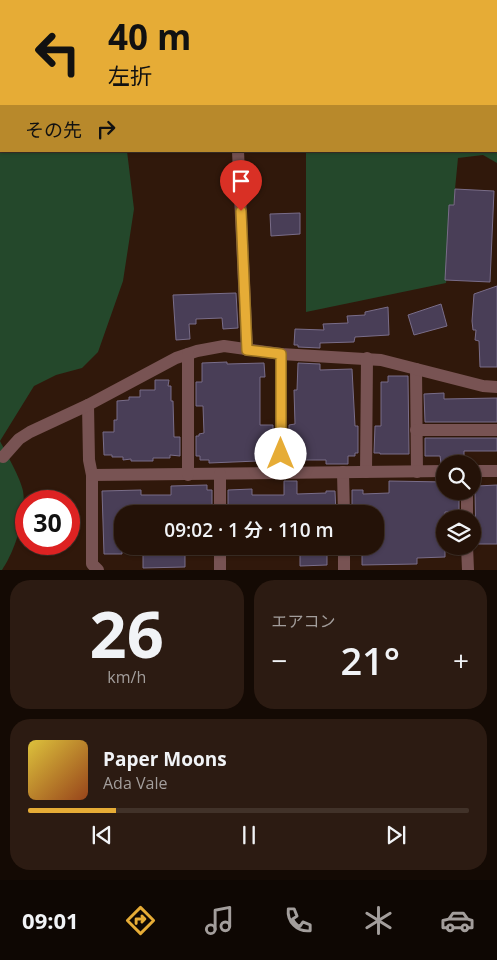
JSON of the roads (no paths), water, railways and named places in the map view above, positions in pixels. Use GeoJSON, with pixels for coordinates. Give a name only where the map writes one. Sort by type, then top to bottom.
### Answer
{"type":"FeatureCollection","features":[{"type":"Feature","properties":{"kind":"street"},"geometry":{"type":"LineString","coordinates":[[238,152],[247,350]]}},
{"type":"Feature","properties":{"kind":"street"},"geometry":{"type":"LineString","coordinates":[[3,457],[19,439],[30,432],[176,358],[196,350],[224,346],[281,354],[367,358],[483,386],[497,387]]}},
{"type":"Feature","properties":{"kind":"street"},"geometry":{"type":"LineString","coordinates":[[188,354],[188,475]]}},
{"type":"Feature","properties":{"kind":"street"},"geometry":{"type":"LineString","coordinates":[[281,354],[281,474]]}},
{"type":"Feature","properties":{"kind":"street"},"geometry":{"type":"LineString","coordinates":[[366,472],[367,358]]}},
{"type":"Feature","properties":{"kind":"street"},"geometry":{"type":"LineString","coordinates":[[416,369],[416,472]]}},
{"type":"Feature","properties":{"kind":"street"},"geometry":{"type":"LineString","coordinates":[[88,404],[89,460],[92,475],[92,564],[98,570]]}},
{"type":"Feature","properties":{"kind":"street"},"geometry":{"type":"LineString","coordinates":[[416,430],[497,430]]}},
{"type":"Feature","properties":{"kind":"street"},"geometry":{"type":"LineString","coordinates":[[92,475],[436,471]]}},
{"type":"Feature","properties":{"kind":"street"},"geometry":{"type":"LineString","coordinates":[[481,471],[497,471]]}},
{"type":"Feature","properties":{"kind":"street"},"geometry":{"type":"LineString","coordinates":[[343,472],[344,505]]}},
{"type":"Feature","properties":{"kind":"street"},"geometry":{"type":"LineString","coordinates":[[220,474],[220,505]]}},
{"type":"Feature","properties":{"kind":"street"},"geometry":{"type":"LineString","coordinates":[[220,555],[220,570]]}},
{"type":"Feature","properties":{"kind":"street"},"geometry":{"type":"LineString","coordinates":[[344,555],[344,570]]}},
{"type":"Feature","properties":{"kind":"street"},"geometry":{"type":"LineString","coordinates":[[468,555],[468,570]]}}]}
